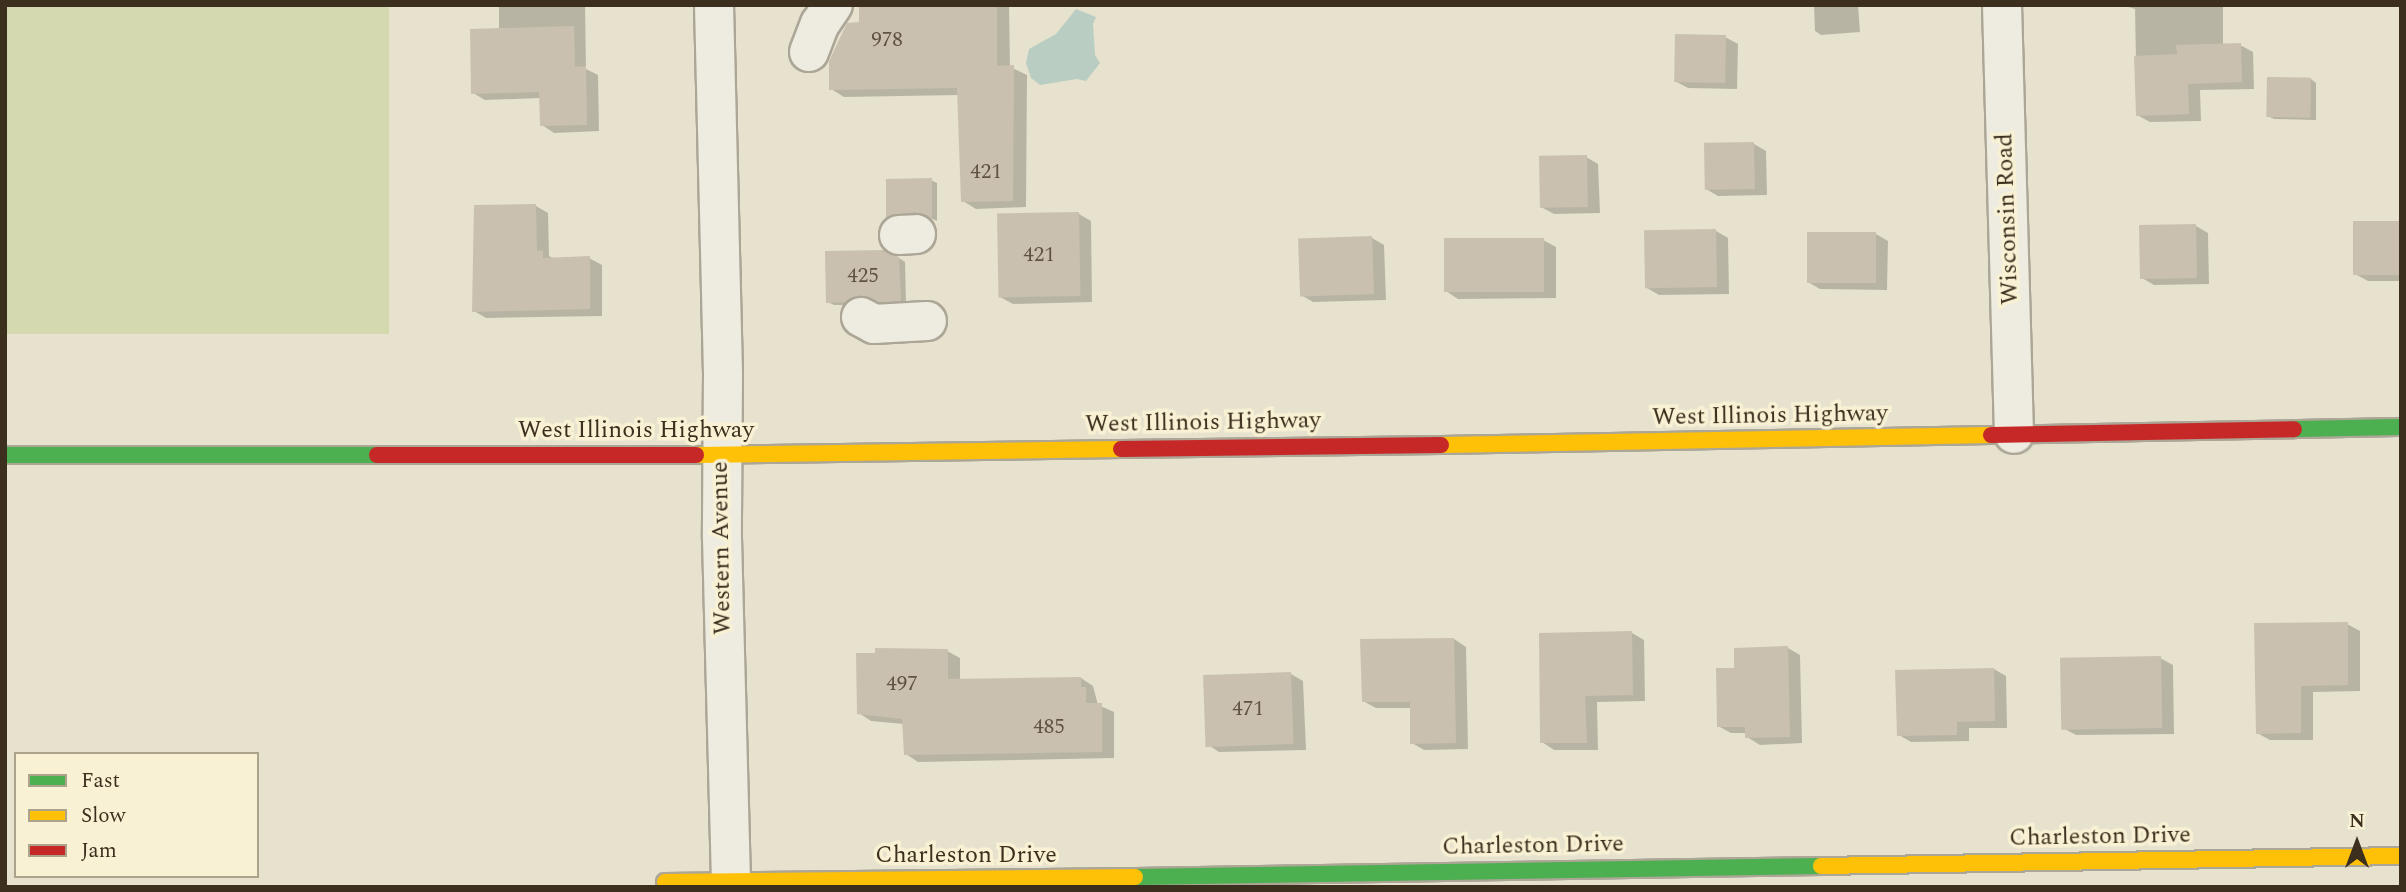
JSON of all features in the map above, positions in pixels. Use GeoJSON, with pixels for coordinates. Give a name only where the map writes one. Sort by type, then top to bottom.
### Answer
{"type":"FeatureCollection","features":[{"type":"Feature","properties":{"kind":"street","name":"Western Avenue"},"geometry":{"type":"LineString","coordinates":[[714,5],[723,375],[720,455],[731,880]]}},
{"type":"Feature","properties":{"kind":"street"},"geometry":{"type":"LineString","coordinates":[[809,52],[820,24],[833,5]]}},
{"type":"Feature","properties":{"kind":"street","name":"Wisconsin Road"},"geometry":{"type":"LineString","coordinates":[[2002,5],[2014,433]]}},
{"type":"Feature","properties":{"kind":"street"},"geometry":{"type":"LineString","coordinates":[[861,317],[874,324],[927,321]]}},
{"type":"Feature","properties":{"kind":"street","name":"West Illinois Highway"},"geometry":{"type":"LineString","coordinates":[[5,455],[720,455],[2401,427]]}},
{"type":"Feature","properties":{"kind":"street","name":"Charleston Drive"},"geometry":{"type":"LineString","coordinates":[[665,882],[1995,874],[2401,856]]}},
{"type":"Feature","properties":{"kind":"green space"},"geometry":{"type":"Polygon","coordinates":[[[5,5],[389,5],[389,334],[5,334],[5,5]]]}},
{"type":"Feature","properties":{"kind":"shaded area"},"geometry":{"type":"Polygon","coordinates":[[[1076,9],[1096,17],[1093,24],[1095,55],[1100,63],[1086,81],[1077,79],[1040,85],[1031,78],[1026,63],[1029,49],[1056,34],[1076,9]]]}},
{"type":"Feature","properties":{"kind":"building"},"geometry":{"type":"Polygon","coordinates":[[[859,5],[997,5],[997,66],[1014,65],[1013,201],[961,202],[957,88],[829,90],[829,61],[847,23],[859,22],[859,5]]]}},
{"type":"Feature","properties":{"kind":"building"},"geometry":{"type":"Polygon","coordinates":[[[574,26],[575,67],[586,66],[587,125],[540,126],[539,92],[471,94],[470,29],[574,26]]]}},
{"type":"Feature","properties":{"kind":"building"},"geometry":{"type":"Polygon","coordinates":[[[1675,34],[1726,35],[1725,83],[1674,82],[1675,34]]]}},
{"type":"Feature","properties":{"kind":"building"},"geometry":{"type":"Polygon","coordinates":[[[2241,43],[2242,82],[2188,84],[2189,114],[2136,116],[2134,56],[2177,54],[2176,45],[2241,43]]]}},
{"type":"Feature","properties":{"kind":"building"},"geometry":{"type":"Polygon","coordinates":[[[2267,77],[2311,78],[2310,118],[2266,117],[2267,77]]]}},
{"type":"Feature","properties":{"kind":"building"},"geometry":{"type":"Polygon","coordinates":[[[1754,142],[1755,189],[1705,190],[1704,143],[1754,142]]]}},
{"type":"Feature","properties":{"kind":"building"},"geometry":{"type":"Polygon","coordinates":[[[1587,155],[1588,207],[1540,208],[1539,156],[1587,155]]]}},
{"type":"Feature","properties":{"kind":"building"},"geometry":{"type":"Polygon","coordinates":[[[932,178],[932,220],[915,212],[886,218],[886,179],[932,178]]]}},
{"type":"Feature","properties":{"kind":"building"},"geometry":{"type":"Polygon","coordinates":[[[536,204],[537,251],[543,250],[543,258],[590,256],[590,309],[472,312],[474,205],[536,204]]]}},
{"type":"Feature","properties":{"kind":"building"},"geometry":{"type":"Polygon","coordinates":[[[1079,212],[1080,296],[998,297],[997,213],[1079,212]]]}},
{"type":"Feature","properties":{"kind":"building"},"geometry":{"type":"Polygon","coordinates":[[[2353,221],[2401,221],[2401,275],[2353,275],[2353,221]]]}},
{"type":"Feature","properties":{"kind":"building"},"geometry":{"type":"Polygon","coordinates":[[[2196,224],[2197,278],[2140,279],[2139,225],[2196,224]]]}},
{"type":"Feature","properties":{"kind":"building"},"geometry":{"type":"Polygon","coordinates":[[[1716,229],[1717,287],[1645,288],[1644,230],[1716,229]]]}},
{"type":"Feature","properties":{"kind":"building"},"geometry":{"type":"Polygon","coordinates":[[[1807,232],[1876,232],[1876,283],[1807,283],[1807,232]]]}},
{"type":"Feature","properties":{"kind":"building"},"geometry":{"type":"Polygon","coordinates":[[[1372,236],[1374,294],[1300,297],[1298,239],[1372,236]]]}},
{"type":"Feature","properties":{"kind":"building"},"geometry":{"type":"Polygon","coordinates":[[[1444,238],[1544,238],[1544,292],[1444,292],[1444,238]]]}},
{"type":"Feature","properties":{"kind":"building"},"geometry":{"type":"Polygon","coordinates":[[[884,250],[899,257],[901,301],[878,302],[860,295],[846,302],[826,303],[825,251],[884,250]]]}},
{"type":"Feature","properties":{"kind":"building"},"geometry":{"type":"Polygon","coordinates":[[[2348,622],[2348,685],[2301,686],[2301,733],[2256,734],[2254,623],[2348,622]]]}},
{"type":"Feature","properties":{"kind":"building"},"geometry":{"type":"Polygon","coordinates":[[[1632,631],[1633,695],[1585,696],[1587,743],[1540,743],[1539,633],[1632,631]]]}},
{"type":"Feature","properties":{"kind":"building"},"geometry":{"type":"Polygon","coordinates":[[[1454,638],[1456,743],[1410,744],[1410,702],[1362,702],[1360,639],[1454,638]]]}},
{"type":"Feature","properties":{"kind":"building"},"geometry":{"type":"Polygon","coordinates":[[[1788,646],[1790,737],[1745,738],[1745,727],[1717,727],[1716,668],[1734,668],[1734,648],[1788,646]]]}},
{"type":"Feature","properties":{"kind":"building"},"geometry":{"type":"Polygon","coordinates":[[[875,648],[948,649],[948,679],[1081,677],[1081,687],[1086,687],[1086,703],[1102,703],[1102,752],[904,755],[902,719],[857,714],[856,653],[875,653],[875,648]]]}},
{"type":"Feature","properties":{"kind":"building"},"geometry":{"type":"Polygon","coordinates":[[[2161,656],[2162,728],[2061,730],[2060,658],[2161,656]]]}},
{"type":"Feature","properties":{"kind":"building"},"geometry":{"type":"Polygon","coordinates":[[[1994,668],[1995,721],[1957,722],[1957,735],[1897,736],[1895,670],[1994,668]]]}},
{"type":"Feature","properties":{"kind":"building"},"geometry":{"type":"Polygon","coordinates":[[[1291,672],[1294,744],[1206,747],[1203,675],[1291,672]]]}},
{"type":"Feature","properties":{"kind":"traffic: fast"},"geometry":{"type":"LineString","coordinates":[[2294,429],[2401,427]]}},
{"type":"Feature","properties":{"kind":"traffic: fast"},"geometry":{"type":"LineString","coordinates":[[5,455],[377,455]]}},
{"type":"Feature","properties":{"kind":"traffic: fast"},"geometry":{"type":"LineString","coordinates":[[1135,877],[1821,866]]}},
{"type":"Feature","properties":{"kind":"traffic: slow"},"geometry":{"type":"LineString","coordinates":[[1441,445],[1991,435]]}},
{"type":"Feature","properties":{"kind":"traffic: slow"},"geometry":{"type":"LineString","coordinates":[[696,455],[1121,449]]}},
{"type":"Feature","properties":{"kind":"traffic: slow"},"geometry":{"type":"LineString","coordinates":[[1821,866],[2401,856]]}},
{"type":"Feature","properties":{"kind":"traffic: slow"},"geometry":{"type":"LineString","coordinates":[[665,882],[1135,877]]}},
{"type":"Feature","properties":{"kind":"traffic: jam"},"geometry":{"type":"LineString","coordinates":[[1991,435],[2294,429]]}},
{"type":"Feature","properties":{"kind":"traffic: jam"},"geometry":{"type":"LineString","coordinates":[[1121,449],[1441,445]]}},
{"type":"Feature","properties":{"kind":"traffic: jam"},"geometry":{"type":"LineString","coordinates":[[377,455],[696,455]]}}]}
